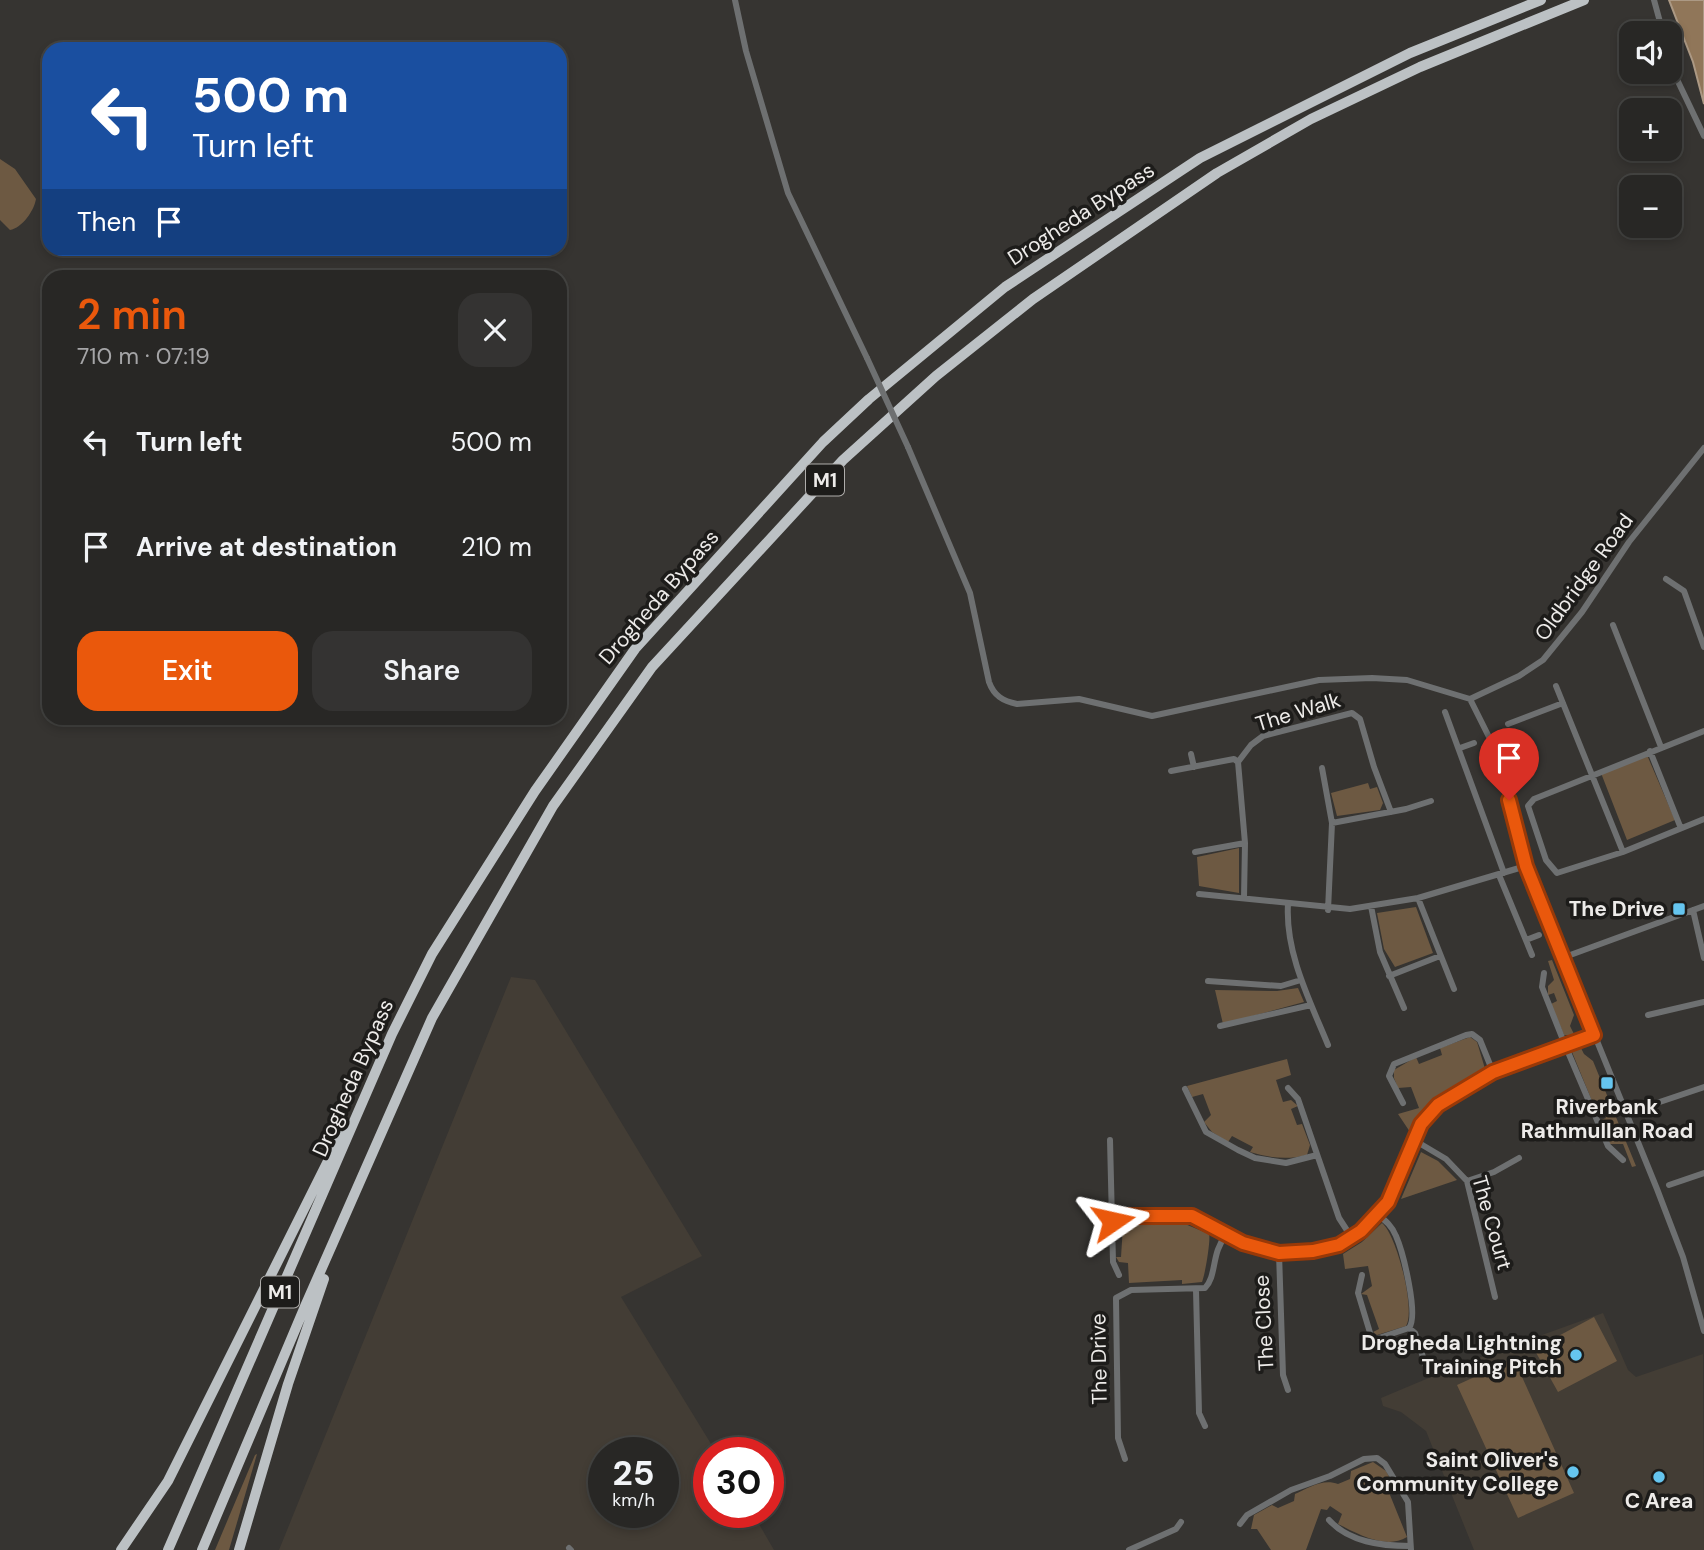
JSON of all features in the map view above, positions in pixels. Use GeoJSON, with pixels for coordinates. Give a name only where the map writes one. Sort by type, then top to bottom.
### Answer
{"type":"FeatureCollection","features":[{"type":"Feature","properties":{"kind":"highway","name":"Drogheda Bypass"},"geometry":{"type":"LineString","coordinates":[[168,1550],[392,1034],[432,954],[535,791],[635,649],[823,442],[869,399],[1005,287],[1200,158],[1410,53],[1541,0]]}},
{"type":"Feature","properties":{"kind":"highway","name":"Drogheda Bypass"},"geometry":{"type":"LineString","coordinates":[[202,1550],[432,1018],[553,806],[652,667],[843,460],[936,376],[1033,299],[1217,173],[1311,118],[1497,35],[1579,2]]}},
{"type":"Feature","properties":{"kind":"highway"},"geometry":{"type":"LineString","coordinates":[[1497,35],[1502,47]]}},
{"type":"Feature","properties":{"kind":"highway"},"geometry":{"type":"LineString","coordinates":[[121,1550],[167,1481],[392,1034]]}},
{"type":"Feature","properties":{"kind":"highway"},"geometry":{"type":"LineString","coordinates":[[239,1550],[288,1384],[343,1223]]}},
{"type":"Feature","properties":{"kind":"street"},"geometry":{"type":"LineString","coordinates":[[735,0],[746,51],[788,193],[908,447],[970,593],[992,691],[1007,702],[1017,704],[1079,699],[1153,716],[1319,680],[1407,680],[1470,699],[1497,753],[1526,866],[1627,1113],[1682,1257],[1704,1331]]}},
{"type":"Feature","properties":{"kind":"street"},"geometry":{"type":"LineString","coordinates":[[1654,0],[1660,21]]}},
{"type":"Feature","properties":{"kind":"street"},"geometry":{"type":"LineString","coordinates":[[1680,84],[1704,135]]}},
{"type":"Feature","properties":{"kind":"street","name":"Oldbridge Road"},"geometry":{"type":"LineString","coordinates":[[1470,699],[1519,676],[1543,660],[1582,612],[1629,542],[1704,448]]}},
{"type":"Feature","properties":{"kind":"street"},"geometry":{"type":"LineString","coordinates":[[1666,579],[1684,592],[1704,648]]}},
{"type":"Feature","properties":{"kind":"street"},"geometry":{"type":"LineString","coordinates":[[1613,625],[1661,747]]}},
{"type":"Feature","properties":{"kind":"street"},"geometry":{"type":"LineString","coordinates":[[1556,686],[1623,852]]}},
{"type":"Feature","properties":{"kind":"street"},"geometry":{"type":"LineString","coordinates":[[1508,724],[1563,703]]}},
{"type":"Feature","properties":{"kind":"street"},"geometry":{"type":"LineString","coordinates":[[1446,712],[1532,955]]}},
{"type":"Feature","properties":{"kind":"street","name":"The Walk"},"geometry":{"type":"LineString","coordinates":[[1238,762],[1251,745],[1263,736],[1356,714],[1391,812]]}},
{"type":"Feature","properties":{"kind":"street"},"geometry":{"type":"LineString","coordinates":[[1704,731],[1591,773],[1530,802],[1528,813],[1553,872],[1565,872],[1623,852],[1704,819]]}},
{"type":"Feature","properties":{"kind":"street"},"geometry":{"type":"LineString","coordinates":[[1460,748],[1474,743]]}},
{"type":"Feature","properties":{"kind":"street"},"geometry":{"type":"LineString","coordinates":[[1650,751],[1681,827]]}},
{"type":"Feature","properties":{"kind":"street"},"geometry":{"type":"LineString","coordinates":[[1191,754],[1194,767]]}},
{"type":"Feature","properties":{"kind":"street"},"geometry":{"type":"LineString","coordinates":[[1171,771],[1234,760],[1238,762],[1245,843],[1244,898]]}},
{"type":"Feature","properties":{"kind":"street"},"geometry":{"type":"LineString","coordinates":[[1322,768],[1332,823],[1328,910]]}},
{"type":"Feature","properties":{"kind":"street"},"geometry":{"type":"LineString","coordinates":[[1332,823],[1431,801]]}},
{"type":"Feature","properties":{"kind":"street"},"geometry":{"type":"LineString","coordinates":[[1195,852],[1245,843]]}},
{"type":"Feature","properties":{"kind":"street"},"geometry":{"type":"LineString","coordinates":[[1199,894],[1328,910],[1418,898],[1526,866]]}},
{"type":"Feature","properties":{"kind":"street"},"geometry":{"type":"LineString","coordinates":[[1418,898],[1454,989]]}},
{"type":"Feature","properties":{"kind":"street"},"geometry":{"type":"LineString","coordinates":[[1288,904],[1289,930],[1301,980],[1328,1045]]}},
{"type":"Feature","properties":{"kind":"street"},"geometry":{"type":"LineString","coordinates":[[1371,906],[1380,952],[1404,1008]]}},
{"type":"Feature","properties":{"kind":"street"},"geometry":{"type":"LineString","coordinates":[[1562,958],[1704,906]]}},
{"type":"Feature","properties":{"kind":"street"},"geometry":{"type":"LineString","coordinates":[[1693,909],[1704,958]]}},
{"type":"Feature","properties":{"kind":"street"},"geometry":{"type":"LineString","coordinates":[[1526,940],[1539,934]]}},
{"type":"Feature","properties":{"kind":"street"},"geometry":{"type":"LineString","coordinates":[[1389,975],[1440,956]]}},
{"type":"Feature","properties":{"kind":"street"},"geometry":{"type":"LineString","coordinates":[[1544,974],[1542,987],[1550,998],[1565,1045],[1608,1146],[1623,1160]]}},
{"type":"Feature","properties":{"kind":"street"},"geometry":{"type":"LineString","coordinates":[[1208,981],[1282,986],[1301,980]]}},
{"type":"Feature","properties":{"kind":"street"},"geometry":{"type":"LineString","coordinates":[[1648,1015],[1704,1002]]}},
{"type":"Feature","properties":{"kind":"street"},"geometry":{"type":"LineString","coordinates":[[1220,1027],[1311,1005]]}},
{"type":"Feature","properties":{"kind":"street"},"geometry":{"type":"LineString","coordinates":[[1403,1102],[1389,1076],[1394,1064],[1466,1035],[1472,1034],[1480,1040],[1493,1072]]}},
{"type":"Feature","properties":{"kind":"street"},"geometry":{"type":"LineString","coordinates":[[1113,1216],[1192,1216],[1226,1235],[1279,1253],[1325,1249],[1352,1238],[1378,1215],[1394,1193],[1414,1140],[1426,1118],[1438,1105],[1493,1072],[1594,1035]]}},
{"type":"Feature","properties":{"kind":"street"},"geometry":{"type":"LineString","coordinates":[[1627,1113],[1704,1087]]}},
{"type":"Feature","properties":{"kind":"street"},"geometry":{"type":"LineString","coordinates":[[1288,1088],[1298,1099],[1339,1218],[1352,1238]]}},
{"type":"Feature","properties":{"kind":"street"},"geometry":{"type":"LineString","coordinates":[[1185,1089],[1193,1110],[1207,1133],[1255,1158],[1286,1163],[1317,1155]]}},
{"type":"Feature","properties":{"kind":"street"},"geometry":{"type":"LineString","coordinates":[[1110,1140],[1113,1262],[1119,1275]]}},
{"type":"Feature","properties":{"kind":"street","name":"The Court"},"geometry":{"type":"LineString","coordinates":[[1414,1140],[1446,1159],[1467,1181],[1495,1297]]}},
{"type":"Feature","properties":{"kind":"street"},"geometry":{"type":"LineString","coordinates":[[1467,1181],[1492,1173],[1519,1158]]}},
{"type":"Feature","properties":{"kind":"street"},"geometry":{"type":"LineString","coordinates":[[1669,1185],[1704,1173]]}},
{"type":"Feature","properties":{"kind":"street"},"geometry":{"type":"LineString","coordinates":[[1378,1215],[1388,1222],[1400,1248],[1413,1316],[1409,1328]]}},
{"type":"Feature","properties":{"kind":"street"},"geometry":{"type":"LineString","coordinates":[[1205,1426],[1199,1413],[1196,1290],[1208,1285],[1216,1249],[1226,1235]]}},
{"type":"Feature","properties":{"kind":"street","name":"The Close"},"geometry":{"type":"LineString","coordinates":[[1279,1253],[1283,1374],[1288,1391]]}},
{"type":"Feature","properties":{"kind":"street"},"geometry":{"type":"LineString","coordinates":[[1362,1275],[1358,1293],[1371,1336],[1376,1339],[1409,1328]]}},
{"type":"Feature","properties":{"kind":"street","name":"The Drive"},"geometry":{"type":"LineString","coordinates":[[1125,1459],[1118,1438],[1116,1298],[1131,1290],[1196,1290]]}},
{"type":"Feature","properties":{"kind":"street"},"geometry":{"type":"LineString","coordinates":[[1409,1328],[1415,1333],[1427,1369]]}},
{"type":"Feature","properties":{"kind":"street"},"geometry":{"type":"LineString","coordinates":[[1240,1524],[1247,1514],[1292,1490],[1330,1476],[1364,1459],[1377,1458],[1385,1464],[1408,1502],[1410,1548],[1367,1542],[1344,1532],[1329,1520]]}},
{"type":"Feature","properties":{"kind":"street"},"geometry":{"type":"LineString","coordinates":[[1129,1550],[1176,1529],[1181,1522]]}},
{"type":"Feature","properties":{"kind":"street"},"geometry":{"type":"LineString","coordinates":[[1147,1542],[1150,1550]]}},
{"type":"Feature","properties":{"kind":"shaded area"},"geometry":{"type":"Polygon","coordinates":[[[1669,0],[1704,0],[1704,104],[1682,34],[1682,21],[1677,21],[1669,0]]]}},
{"type":"Feature","properties":{"kind":"shaded area"},"geometry":{"type":"Polygon","coordinates":[[[0,159],[15,169],[36,199],[27,218],[10,230],[0,220],[0,159]]]}},
{"type":"Feature","properties":{"kind":"shaded area"},"geometry":{"type":"Polygon","coordinates":[[[1647,755],[1675,820],[1627,840],[1601,773],[1647,755]]]}},
{"type":"Feature","properties":{"kind":"shaded area"},"geometry":{"type":"Polygon","coordinates":[[[1368,783],[1370,789],[1377,787],[1383,803],[1380,810],[1337,816],[1331,793],[1368,783]]]}},
{"type":"Feature","properties":{"kind":"shaded area"},"geometry":{"type":"Polygon","coordinates":[[[1239,848],[1239,893],[1199,886],[1197,857],[1239,848]]]}},
{"type":"Feature","properties":{"kind":"shaded area"},"geometry":{"type":"Polygon","coordinates":[[[1416,907],[1433,953],[1395,967],[1384,949],[1377,913],[1416,907]]]}},
{"type":"Feature","properties":{"kind":"shaded area"},"geometry":{"type":"Polygon","coordinates":[[[1552,960],[1574,1015],[1570,1026],[1575,1036],[1564,1035],[1551,1004],[1557,1001],[1554,993],[1548,995],[1548,986],[1554,980],[1548,961],[1552,960]]]}},
{"type":"Feature","properties":{"kind":"shaded area"},"geometry":{"type":"Polygon","coordinates":[[[511,977],[535,980],[702,1256],[621,1297],[707,1437],[693,1437],[693,1528],[761,1528],[774,1550],[279,1550],[511,977]]]}},
{"type":"Feature","properties":{"kind":"shaded area"},"geometry":{"type":"Polygon","coordinates":[[[1298,988],[1304,1002],[1223,1024],[1215,990],[1277,991],[1298,988]]]}},
{"type":"Feature","properties":{"kind":"shaded area"},"geometry":{"type":"Polygon","coordinates":[[[1470,1037],[1477,1042],[1486,1072],[1431,1106],[1412,1135],[1398,1114],[1419,1108],[1411,1087],[1398,1088],[1394,1070],[1416,1057],[1419,1064],[1442,1055],[1440,1048],[1470,1037]]]}},
{"type":"Feature","properties":{"kind":"shaded area"},"geometry":{"type":"Polygon","coordinates":[[[1579,1044],[1584,1054],[1593,1061],[1636,1166],[1632,1167],[1623,1144],[1610,1144],[1601,1120],[1606,1118],[1600,1104],[1594,1106],[1572,1052],[1572,1047],[1579,1044]]]}},
{"type":"Feature","properties":{"kind":"shaded area"},"geometry":{"type":"Polygon","coordinates":[[[1287,1059],[1291,1075],[1276,1080],[1283,1102],[1291,1100],[1298,1106],[1291,1109],[1297,1125],[1302,1124],[1310,1145],[1307,1155],[1285,1158],[1257,1154],[1250,1152],[1253,1147],[1232,1136],[1228,1142],[1212,1132],[1204,1122],[1211,1115],[1203,1094],[1192,1097],[1187,1086],[1287,1059]]]}},
{"type":"Feature","properties":{"kind":"shaded area"},"geometry":{"type":"Polygon","coordinates":[[[1421,1152],[1438,1161],[1457,1180],[1401,1199],[1421,1152]]]}},
{"type":"Feature","properties":{"kind":"shaded area"},"geometry":{"type":"Polygon","coordinates":[[[1382,1223],[1388,1230],[1399,1257],[1409,1305],[1406,1326],[1377,1335],[1373,1332],[1379,1329],[1367,1295],[1361,1294],[1372,1286],[1368,1266],[1345,1269],[1343,1254],[1362,1242],[1382,1223]]]}},
{"type":"Feature","properties":{"kind":"shaded area"},"geometry":{"type":"Polygon","coordinates":[[[1185,1224],[1209,1234],[1202,1282],[1182,1284],[1182,1280],[1129,1283],[1128,1263],[1119,1262],[1116,1257],[1121,1257],[1123,1226],[1185,1224]]]}},
{"type":"Feature","properties":{"kind":"shaded area","name":"Saint Oliver's Community College"},"geometry":{"type":"Polygon","coordinates":[[[1603,1313],[1628,1370],[1636,1377],[1703,1354],[1704,1550],[1474,1550],[1426,1431],[1401,1412],[1383,1406],[1381,1398],[1462,1364],[1603,1313]]]}},
{"type":"Feature","properties":{"kind":"shaded area","name":"Drogheda Lightning Training Pitch"},"geometry":{"type":"Polygon","coordinates":[[[1594,1317],[1617,1361],[1558,1392],[1534,1349],[1594,1317]]]}},
{"type":"Feature","properties":{"kind":"shaded area"},"geometry":{"type":"Polygon","coordinates":[[[1514,1359],[1574,1493],[1518,1518],[1457,1385],[1514,1359]]]}},
{"type":"Feature","properties":{"kind":"shaded area"},"geometry":{"type":"Polygon","coordinates":[[[257,1454],[229,1550],[215,1550],[255,1455],[257,1454]]]}},
{"type":"Feature","properties":{"kind":"shaded area"},"geometry":{"type":"Polygon","coordinates":[[[1373,1462],[1386,1471],[1392,1482],[1386,1485],[1407,1537],[1390,1542],[1363,1536],[1338,1524],[1342,1514],[1330,1506],[1327,1510],[1321,1509],[1306,1550],[1271,1550],[1257,1529],[1251,1529],[1254,1515],[1272,1505],[1278,1508],[1294,1501],[1295,1494],[1316,1484],[1338,1484],[1350,1479],[1351,1471],[1373,1462]]]}},
{"type":"Feature","properties":{"kind":"place","name":"The Drive"},"geometry":{"type":"Point","coordinates":[1679,909]}},
{"type":"Feature","properties":{"kind":"place","name":"Riverbank Rathmullan Road"},"geometry":{"type":"Point","coordinates":[1607,1083]}},
{"type":"Feature","properties":{"kind":"place","name":"Drogheda Lightning Training Pitch"},"geometry":{"type":"Point","coordinates":[1576,1355]}},
{"type":"Feature","properties":{"kind":"place","name":"Saint Oliver's Community College"},"geometry":{"type":"Point","coordinates":[1573,1472]}},
{"type":"Feature","properties":{"kind":"place","name":"C Area"},"geometry":{"type":"Point","coordinates":[1659,1477]}},
{"type":"Feature","properties":{"kind":"route"},"geometry":{"type":"LineString","coordinates":[[1113,1221],[1113,1216],[1192,1216],[1243,1243],[1279,1253],[1298,1253],[1339,1245],[1361,1231],[1388,1202],[1421,1124],[1444,1100],[1493,1072],[1594,1035],[1526,866],[1509,800]]}}]}
